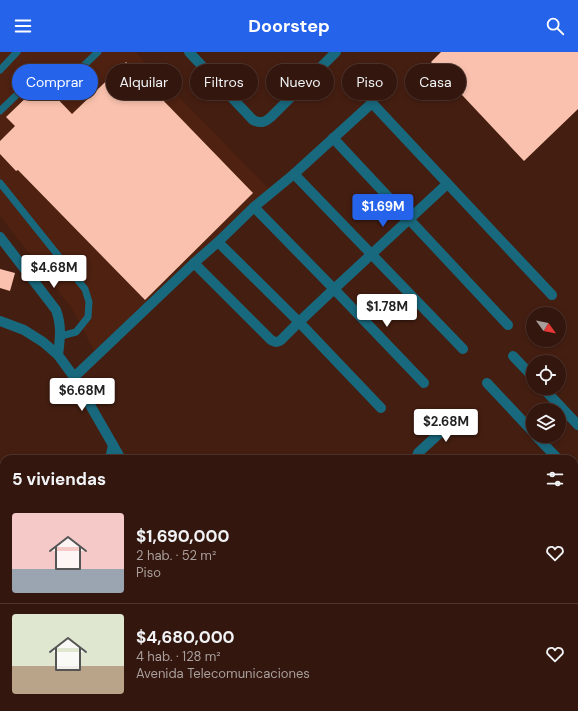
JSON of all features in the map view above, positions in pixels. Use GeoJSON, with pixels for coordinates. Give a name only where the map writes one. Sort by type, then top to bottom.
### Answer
{"type":"FeatureCollection","features":[{"type":"Feature","properties":{"kind":"street"},"geometry":{"type":"LineString","coordinates":[[194,54],[253,120],[262,122],[272,117],[336,52]]}},
{"type":"Feature","properties":{"kind":"street"},"geometry":{"type":"LineString","coordinates":[[74,377],[254,207],[294,174],[372,103],[552,295]]}},
{"type":"Feature","properties":{"kind":"street"},"geometry":{"type":"LineString","coordinates":[[333,138],[508,325]]}},
{"type":"Feature","properties":{"kind":"street"},"geometry":{"type":"LineString","coordinates":[[294,174],[462,349]]}},
{"type":"Feature","properties":{"kind":"street"},"geometry":{"type":"LineString","coordinates":[[194,263],[271,340],[278,342],[448,184]]}},
{"type":"Feature","properties":{"kind":"street"},"geometry":{"type":"LineString","coordinates":[[254,207],[424,383]]}},
{"type":"Feature","properties":{"kind":"street"},"geometry":{"type":"LineString","coordinates":[[0,237],[56,310],[59,317],[61,336],[58,355]]}},
{"type":"Feature","properties":{"kind":"street"},"geometry":{"type":"LineString","coordinates":[[218,242],[299,322],[381,408]]}},
{"type":"Feature","properties":{"kind":"street"},"geometry":{"type":"LineString","coordinates":[[0,321],[24,330],[43,342],[58,355],[74,377],[119,455]]}},
{"type":"Feature","properties":{"kind":"street"},"geometry":{"type":"LineString","coordinates":[[512,356],[526,370]]}},
{"type":"Feature","properties":{"kind":"street"},"geometry":{"type":"LineString","coordinates":[[487,383],[526,425]]}},
{"type":"Feature","properties":{"kind":"street"},"geometry":{"type":"LineString","coordinates":[[550,395],[578,425]]}},
{"type":"Feature","properties":{"kind":"street"},"geometry":{"type":"LineString","coordinates":[[417,455],[457,418]]}},
{"type":"Feature","properties":{"kind":"street"},"geometry":{"type":"LineString","coordinates":[[543,443],[554,455]]}},
{"type":"Feature","properties":{"kind":"street"},"geometry":{"type":"LineString","coordinates":[[111,455],[114,444]]}},
{"type":"Feature","properties":{"kind":"lane"},"geometry":{"type":"LineString","coordinates":[[0,70],[17,52]]}},
{"type":"Feature","properties":{"kind":"lane"},"geometry":{"type":"LineString","coordinates":[[0,111],[34,78],[60,88],[98,52]]}},
{"type":"Feature","properties":{"kind":"lane"},"geometry":{"type":"LineString","coordinates":[[0,183],[85,289],[89,302],[88,317],[76,332],[61,336]]}},
{"type":"Feature","properties":{"kind":"shaded area"},"geometry":{"type":"Polygon","coordinates":[[[0,52],[135,52],[147,64],[106,64],[106,100],[182,100],[269,189],[94,351],[73,310],[0,216],[0,52]]]}},
{"type":"Feature","properties":{"kind":"building"},"geometry":{"type":"Polygon","coordinates":[[[441,52],[578,52],[578,109],[524,161],[466,99],[466,64],[433,64],[431,62],[441,52]]]}},
{"type":"Feature","properties":{"kind":"building"},"geometry":{"type":"Polygon","coordinates":[[[106,81],[106,100],[163,100],[253,193],[145,300],[18,170],[16,171],[0,154],[0,141],[15,126],[6,117],[24,100],[59,100],[72,114],[87,100],[98,100],[98,89],[106,81]]]}},
{"type":"Feature","properties":{"kind":"building"},"geometry":{"type":"Polygon","coordinates":[[[0,269],[15,273],[10,291],[0,288],[0,269]]]}}]}
